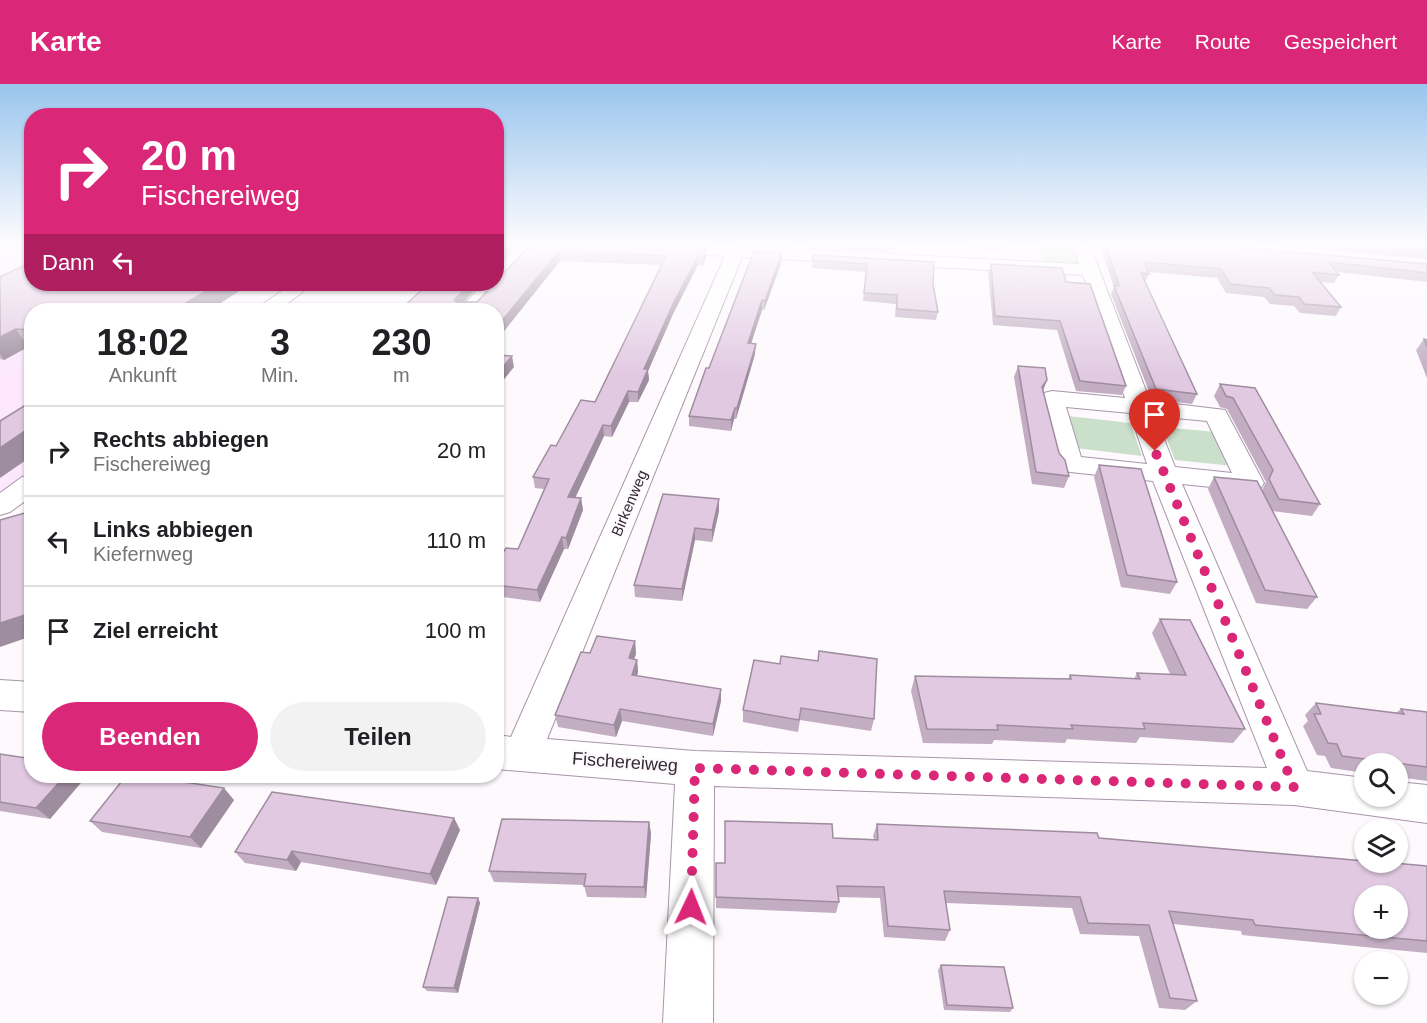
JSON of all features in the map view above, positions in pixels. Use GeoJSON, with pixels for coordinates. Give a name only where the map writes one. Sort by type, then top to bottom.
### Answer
{"type":"FeatureCollection","features":[{"type":"Feature","properties":{"kind":"street","name":"Birkenweg"},"geometry":{"type":"LineString","coordinates":[[509,753],[718,290]]}},
{"type":"Feature","properties":{"kind":"street"},"geometry":{"type":"LineString","coordinates":[[1097,290],[1164,474],[1294,787]]}},
{"type":"Feature","properties":{"kind":"street"},"geometry":{"type":"LineString","coordinates":[[277,303],[294,291]]}},
{"type":"Feature","properties":{"kind":"street"},"geometry":{"type":"LineString","coordinates":[[475,303],[487,291]]}},
{"type":"Feature","properties":{"kind":"street"},"geometry":{"type":"LineString","coordinates":[[1052,398],[1215,415],[1250,483],[1164,474],[1070,464],[1052,398]]}},
{"type":"Feature","properties":{"kind":"street"},"geometry":{"type":"LineString","coordinates":[[0,506],[24,489]]}},
{"type":"Feature","properties":{"kind":"street"},"geometry":{"type":"LineString","coordinates":[[0,695],[24,696]]}},
{"type":"Feature","properties":{"kind":"street","name":"Fischereiweg"},"geometry":{"type":"LineString","coordinates":[[509,753],[695,768],[1294,787],[1354,795]]}},
{"type":"Feature","properties":{"kind":"street"},"geometry":{"type":"LineString","coordinates":[[688,1023],[695,768]]}},
{"type":"Feature","properties":{"kind":"street"},"geometry":{"type":"LineString","coordinates":[[1408,801],[1427,804]]}},
{"type":"Feature","properties":{"kind":"shaded area"},"geometry":{"type":"Polygon","coordinates":[[[0,290],[24,290],[31,291],[31,303],[24,303],[24,477],[6,491],[0,490],[0,290]]]}},
{"type":"Feature","properties":{"kind":"green space"},"geometry":{"type":"Polygon","coordinates":[[[1068,416],[1130,423],[1142,456],[1076,448],[1068,416]]]}},
{"type":"Feature","properties":{"kind":"green space"},"geometry":{"type":"Polygon","coordinates":[[[1162,427],[1226,433],[1243,467],[1175,460],[1162,427]]]}},
{"type":"Feature","properties":{"kind":"building"},"geometry":{"type":"Polygon","coordinates":[[[0,290],[206,291],[186,303],[24,303],[24,330],[16,329],[0,337],[0,290]]]}},
{"type":"Feature","properties":{"kind":"building"},"geometry":{"type":"Polygon","coordinates":[[[527,290],[504,318],[504,303],[408,303],[420,291],[463,291],[454,300],[477,302],[487,291],[527,290]]]}},
{"type":"Feature","properties":{"kind":"building"},"geometry":{"type":"Polygon","coordinates":[[[650,290],[680,290],[644,369],[648,369],[638,392],[628,391],[611,426],[603,425],[568,497],[581,498],[566,538],[562,537],[537,590],[504,586],[504,552],[506,548],[518,549],[549,479],[533,477],[551,445],[556,446],[581,400],[595,402],[650,290]]]}},
{"type":"Feature","properties":{"kind":"building"},"geometry":{"type":"Polygon","coordinates":[[[739,290],[769,290],[765,301],[762,300],[748,343],[756,344],[737,408],[731,420],[689,416],[706,368],[709,368],[739,290]]]}},
{"type":"Feature","properties":{"kind":"building"},"geometry":{"type":"Polygon","coordinates":[[[864,290],[934,290],[938,312],[897,309],[897,295],[864,293],[864,290]]]}},
{"type":"Feature","properties":{"kind":"building"},"geometry":{"type":"Polygon","coordinates":[[[993,290],[1092,290],[1126,386],[1080,381],[1060,321],[995,316],[993,290]]]}},
{"type":"Feature","properties":{"kind":"building"},"geometry":{"type":"Polygon","coordinates":[[[1116,290],[1149,290],[1197,394],[1156,389],[1116,290]]]}},
{"type":"Feature","properties":{"kind":"building"},"geometry":{"type":"Polygon","coordinates":[[[1271,290],[1327,290],[1341,307],[1304,304],[1299,297],[1275,295],[1271,290]]]}},
{"type":"Feature","properties":{"kind":"building"},"geometry":{"type":"Polygon","coordinates":[[[504,356],[512,356],[504,366],[504,356]]]}},
{"type":"Feature","properties":{"kind":"building"},"geometry":{"type":"Polygon","coordinates":[[[1018,366],[1045,368],[1047,380],[1042,387],[1059,453],[1065,460],[1069,476],[1036,472],[1018,366]]]}},
{"type":"Feature","properties":{"kind":"building"},"geometry":{"type":"Polygon","coordinates":[[[1220,384],[1255,388],[1320,504],[1279,499],[1269,479],[1273,470],[1233,398],[1226,396],[1220,384]]]}},
{"type":"Feature","properties":{"kind":"building"},"geometry":{"type":"Polygon","coordinates":[[[24,406],[24,432],[0,448],[0,421],[24,406]]]}},
{"type":"Feature","properties":{"kind":"building"},"geometry":{"type":"Polygon","coordinates":[[[1099,465],[1141,469],[1177,582],[1127,575],[1099,465]]]}},
{"type":"Feature","properties":{"kind":"building"},"geometry":{"type":"Polygon","coordinates":[[[1214,477],[1257,481],[1317,597],[1265,590],[1214,477]]]}},
{"type":"Feature","properties":{"kind":"building"},"geometry":{"type":"Polygon","coordinates":[[[663,494],[719,499],[712,530],[695,528],[682,589],[634,585],[663,494]]]}},
{"type":"Feature","properties":{"kind":"building"},"geometry":{"type":"Polygon","coordinates":[[[24,513],[24,615],[0,623],[0,520],[24,513]]]}},
{"type":"Feature","properties":{"kind":"building"},"geometry":{"type":"Polygon","coordinates":[[[1160,619],[1190,620],[1245,729],[1143,723],[1145,729],[1071,725],[1073,729],[997,725],[998,730],[927,729],[915,676],[1071,679],[1070,675],[1140,679],[1137,673],[1186,675],[1160,619]]]}},
{"type":"Feature","properties":{"kind":"building"},"geometry":{"type":"Polygon","coordinates":[[[597,636],[635,641],[629,658],[637,660],[632,675],[721,689],[713,724],[620,709],[614,725],[555,715],[581,652],[590,653],[597,636]]]}},
{"type":"Feature","properties":{"kind":"building"},"geometry":{"type":"Polygon","coordinates":[[[819,651],[877,659],[874,719],[801,708],[799,720],[743,710],[754,660],[780,664],[781,656],[818,661],[819,651]]]}},
{"type":"Feature","properties":{"kind":"building"},"geometry":{"type":"Polygon","coordinates":[[[1316,703],[1404,714],[1401,709],[1427,712],[1427,767],[1408,765],[1408,753],[1354,753],[1354,758],[1342,756],[1337,744],[1328,743],[1314,714],[1321,714],[1316,703]]]}},
{"type":"Feature","properties":{"kind":"building"},"geometry":{"type":"Polygon","coordinates":[[[0,754],[24,758],[24,783],[59,783],[36,808],[0,802],[0,754]]]}},
{"type":"Feature","properties":{"kind":"building"},"geometry":{"type":"Polygon","coordinates":[[[120,783],[191,783],[224,788],[190,837],[90,821],[120,783]]]}},
{"type":"Feature","properties":{"kind":"building"},"geometry":{"type":"Polygon","coordinates":[[[272,792],[454,818],[430,874],[292,851],[287,860],[235,852],[272,792]]]}},
{"type":"Feature","properties":{"kind":"building"},"geometry":{"type":"Polygon","coordinates":[[[502,819],[649,822],[644,887],[584,886],[586,874],[489,871],[502,819]]]}},
{"type":"Feature","properties":{"kind":"building"},"geometry":{"type":"Polygon","coordinates":[[[725,821],[832,824],[833,838],[878,840],[877,824],[1097,833],[1099,838],[1354,860],[1354,873],[1408,873],[1408,864],[1427,866],[1427,941],[1406,939],[1408,939],[1408,885],[1354,885],[1354,934],[1255,925],[1253,920],[1169,911],[1197,1001],[1170,998],[1149,925],[1088,923],[1080,897],[944,891],[950,930],[888,926],[884,887],[837,886],[839,902],[716,897],[716,863],[725,863],[725,821]]]}},
{"type":"Feature","properties":{"kind":"building"},"geometry":{"type":"Polygon","coordinates":[[[448,897],[478,898],[454,988],[423,987],[448,897]]]}},
{"type":"Feature","properties":{"kind":"building"},"geometry":{"type":"Polygon","coordinates":[[[941,965],[1004,967],[1013,1008],[947,1005],[941,965]]]}},
{"type":"Feature","properties":{"kind":"route"},"geometry":{"type":"LineString","coordinates":[[691,907],[695,768],[1294,787],[1155,451]]}}]}
